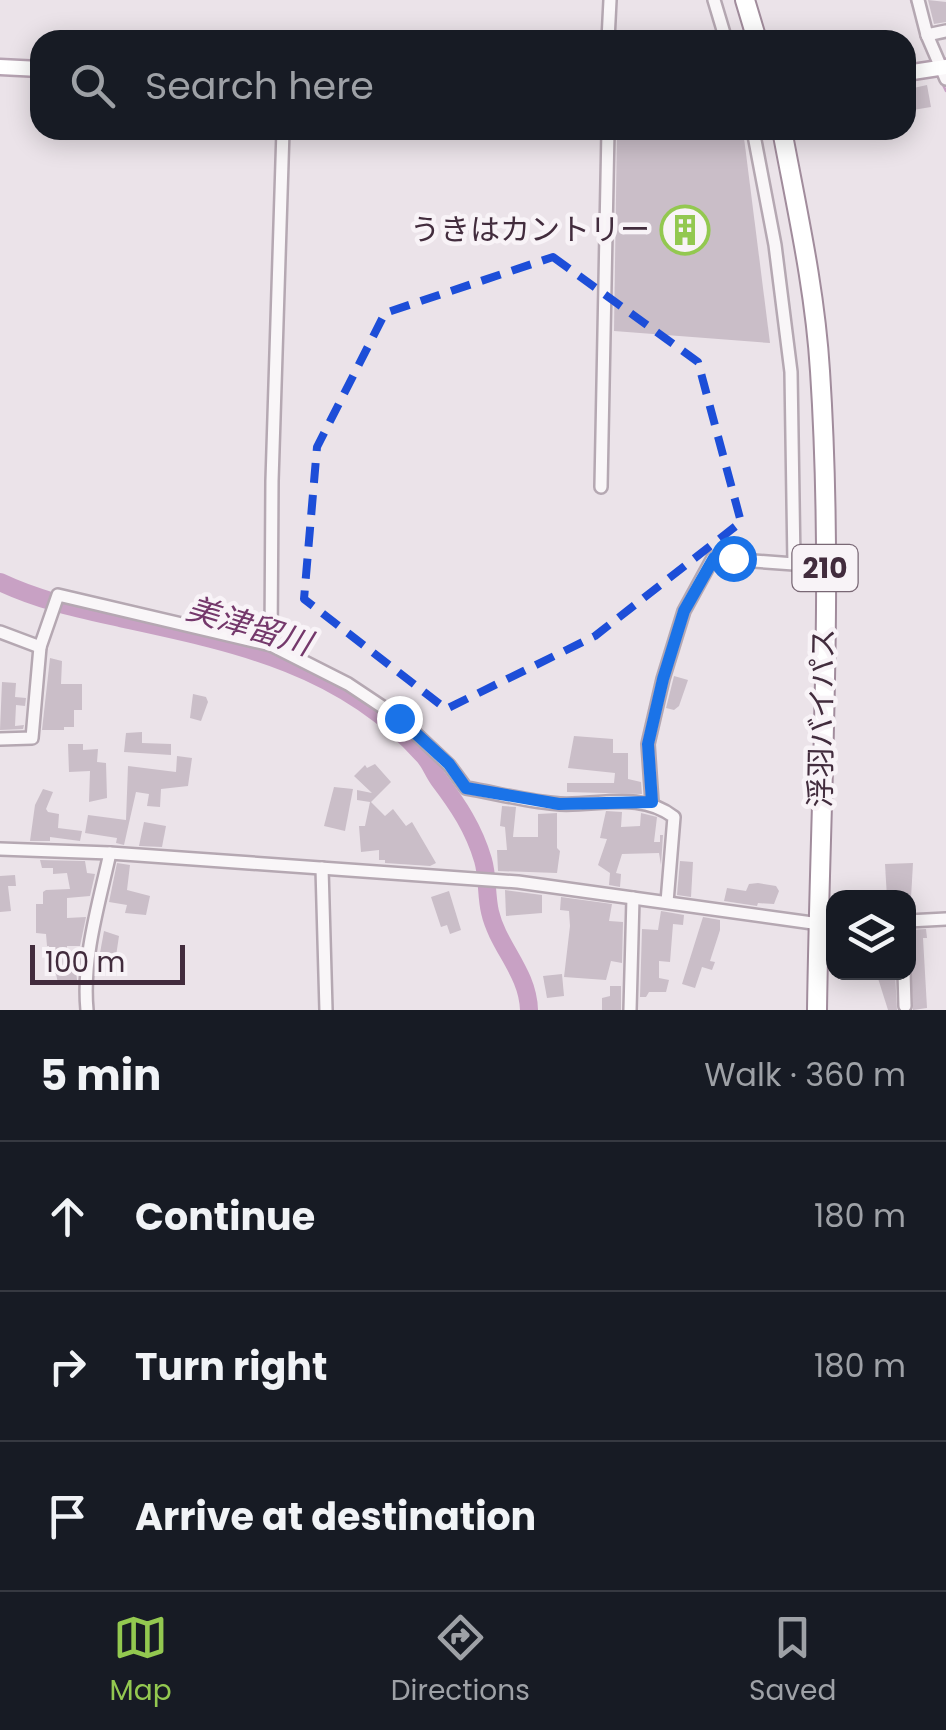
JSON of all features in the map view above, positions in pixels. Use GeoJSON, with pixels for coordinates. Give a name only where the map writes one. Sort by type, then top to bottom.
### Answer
{"type":"FeatureCollection","features":[{"type":"Feature","properties":{"kind":"highway"},"geometry":{"type":"LineString","coordinates":[[745,0],[755,30]]}},
{"type":"Feature","properties":{"kind":"highway","name":"浮羽バイパス"},"geometry":{"type":"LineString","coordinates":[[784,140],[808,268],[820,368],[826,925],[816,1010]]}},
{"type":"Feature","properties":{"kind":"main road"},"geometry":{"type":"LineString","coordinates":[[0,67],[30,68]]}},
{"type":"Feature","properties":{"kind":"main road"},"geometry":{"type":"LineString","coordinates":[[916,72],[944,72]]}},
{"type":"Feature","properties":{"kind":"street"},"geometry":{"type":"LineString","coordinates":[[608,30],[610,0]]}},
{"type":"Feature","properties":{"kind":"street"},"geometry":{"type":"LineString","coordinates":[[714,0],[723,30]]}},
{"type":"Feature","properties":{"kind":"street"},"geometry":{"type":"LineString","coordinates":[[918,0],[927,35],[944,72]]}},
{"type":"Feature","properties":{"kind":"street"},"geometry":{"type":"LineString","coordinates":[[927,35],[946,31]]}},
{"type":"Feature","properties":{"kind":"street"},"geometry":{"type":"LineString","coordinates":[[271,645],[283,140]]}},
{"type":"Feature","properties":{"kind":"street"},"geometry":{"type":"LineString","coordinates":[[601,486],[608,140]]}},
{"type":"Feature","properties":{"kind":"street"},"geometry":{"type":"LineString","coordinates":[[652,802],[648,744],[663,679],[684,611],[714,558],[794,564],[792,372],[775,245],[755,140]]}},
{"type":"Feature","properties":{"kind":"street"},"geometry":{"type":"LineString","coordinates":[[0,739],[32,738],[40,647],[58,595],[271,645],[348,684],[399,718],[449,764],[466,788],[559,804],[652,802],[674,816],[666,902]]}},
{"type":"Feature","properties":{"kind":"street"},"geometry":{"type":"LineString","coordinates":[[0,632],[40,647]]}},
{"type":"Feature","properties":{"kind":"street"},"geometry":{"type":"LineString","coordinates":[[0,849],[110,853],[518,882],[826,925]]}},
{"type":"Feature","properties":{"kind":"street"},"geometry":{"type":"LineString","coordinates":[[86,1010],[92,941],[110,853]]}},
{"type":"Feature","properties":{"kind":"street"},"geometry":{"type":"LineString","coordinates":[[322,868],[326,1010]]}},
{"type":"Feature","properties":{"kind":"street"},"geometry":{"type":"LineString","coordinates":[[630,1010],[634,898]]}},
{"type":"Feature","properties":{"kind":"street"},"geometry":{"type":"LineString","coordinates":[[916,922],[946,920]]}},
{"type":"Feature","properties":{"kind":"street"},"geometry":{"type":"LineString","coordinates":[[904,980],[905,1006]]}},
{"type":"Feature","properties":{"kind":"highlighted area"},"geometry":{"type":"Polygon","coordinates":[[[553,257],[698,362],[741,522],[595,636],[446,709],[304,599],[317,447],[385,313],[553,257]]]}},
{"type":"Feature","properties":{"kind":"building"},"geometry":{"type":"Polygon","coordinates":[[[928,0],[946,2],[946,22],[934,24],[928,0]]]}},
{"type":"Feature","properties":{"kind":"building"},"geometry":{"type":"Polygon","coordinates":[[[927,85],[931,107],[916,110],[916,87],[927,85]]]}},
{"type":"Feature","properties":{"kind":"building","name":"うきはカントリー"},"geometry":{"type":"Polygon","coordinates":[[[617,140],[744,140],[770,343],[614,331],[617,140]]]}},
{"type":"Feature","properties":{"kind":"building"},"geometry":{"type":"Polygon","coordinates":[[[50,658],[62,661],[61,684],[82,684],[82,710],[74,710],[74,727],[64,730],[42,730],[50,658]]]}},
{"type":"Feature","properties":{"kind":"building"},"geometry":{"type":"Polygon","coordinates":[[[674,676],[688,680],[674,710],[666,708],[674,676]]]}},
{"type":"Feature","properties":{"kind":"building"},"geometry":{"type":"Polygon","coordinates":[[[2,682],[16,683],[15,697],[26,698],[25,706],[16,705],[15,726],[24,725],[23,729],[0,730],[2,682]]]}},
{"type":"Feature","properties":{"kind":"building"},"geometry":{"type":"Polygon","coordinates":[[[193,694],[206,697],[208,702],[201,721],[190,718],[193,694]]]}},
{"type":"Feature","properties":{"kind":"building"},"geometry":{"type":"Polygon","coordinates":[[[142,732],[142,743],[171,744],[171,755],[124,752],[126,733],[142,732]]]}},
{"type":"Feature","properties":{"kind":"building"},"geometry":{"type":"Polygon","coordinates":[[[574,736],[613,739],[613,753],[628,753],[628,779],[641,782],[642,794],[567,792],[567,783],[614,783],[615,773],[568,768],[574,736]]]}},
{"type":"Feature","properties":{"kind":"building"},"geometry":{"type":"Polygon","coordinates":[[[68,744],[83,744],[83,750],[98,749],[97,762],[106,763],[107,798],[89,802],[90,771],[69,772],[68,744]]]}},
{"type":"Feature","properties":{"kind":"building"},"geometry":{"type":"Polygon","coordinates":[[[177,756],[192,758],[188,786],[161,789],[160,807],[147,806],[149,794],[136,792],[124,845],[116,843],[117,838],[85,833],[88,815],[126,820],[128,766],[176,772],[177,756]]]}},
{"type":"Feature","properties":{"kind":"building"},"geometry":{"type":"Polygon","coordinates":[[[375,764],[391,782],[371,802],[385,816],[393,809],[406,826],[412,822],[436,863],[385,863],[379,860],[379,850],[361,852],[359,826],[365,826],[370,802],[357,800],[357,790],[372,793],[354,776],[365,765],[367,768],[375,764]]]}},
{"type":"Feature","properties":{"kind":"building"},"geometry":{"type":"Polygon","coordinates":[[[334,787],[353,789],[345,831],[324,826],[334,787]]]}},
{"type":"Feature","properties":{"kind":"building"},"geometry":{"type":"Polygon","coordinates":[[[43,789],[53,792],[46,809],[59,814],[58,828],[82,831],[80,841],[50,837],[50,841],[30,841],[35,805],[43,789]]]}},
{"type":"Feature","properties":{"kind":"building"},"geometry":{"type":"Polygon","coordinates":[[[502,806],[516,807],[513,837],[538,837],[538,814],[557,813],[557,873],[498,871],[497,850],[507,850],[505,827],[500,826],[502,806]]]}},
{"type":"Feature","properties":{"kind":"building"},"geometry":{"type":"Polygon","coordinates":[[[606,811],[622,812],[621,827],[640,826],[641,813],[657,817],[654,842],[660,842],[663,835],[661,865],[659,853],[622,854],[616,873],[621,874],[620,887],[609,885],[610,873],[598,865],[607,839],[600,838],[606,811]]]}},
{"type":"Feature","properties":{"kind":"building"},"geometry":{"type":"Polygon","coordinates":[[[144,822],[166,826],[162,847],[139,846],[144,822]]]}},
{"type":"Feature","properties":{"kind":"building"},"geometry":{"type":"Polygon","coordinates":[[[40,860],[85,861],[87,873],[95,874],[90,896],[67,898],[67,918],[86,917],[80,946],[67,946],[67,972],[76,970],[77,980],[58,983],[56,974],[49,974],[46,934],[36,933],[36,904],[43,904],[43,892],[70,889],[67,873],[53,874],[53,868],[42,868],[40,860]]]}},
{"type":"Feature","properties":{"kind":"building"},"geometry":{"type":"Polygon","coordinates":[[[680,861],[693,862],[691,897],[677,895],[680,861]]]}},
{"type":"Feature","properties":{"kind":"building"},"geometry":{"type":"Polygon","coordinates":[[[117,863],[130,865],[127,890],[150,896],[146,915],[125,913],[127,905],[109,902],[117,863]]]}},
{"type":"Feature","properties":{"kind":"building"},"geometry":{"type":"Polygon","coordinates":[[[913,863],[911,890],[887,890],[885,864],[913,863]]]}},
{"type":"Feature","properties":{"kind":"building"},"geometry":{"type":"Polygon","coordinates":[[[15,875],[16,886],[8,886],[11,911],[0,912],[0,876],[15,875]]]}},
{"type":"Feature","properties":{"kind":"building"},"geometry":{"type":"Polygon","coordinates":[[[749,884],[776,886],[779,891],[774,904],[757,906],[724,901],[727,888],[746,891],[749,884]]]}},
{"type":"Feature","properties":{"kind":"building"},"geometry":{"type":"Polygon","coordinates":[[[505,890],[542,895],[542,913],[506,916],[505,890]]]}},
{"type":"Feature","properties":{"kind":"building"},"geometry":{"type":"Polygon","coordinates":[[[449,891],[461,930],[450,934],[447,925],[441,927],[431,897],[449,891]]]}},
{"type":"Feature","properties":{"kind":"building"},"geometry":{"type":"Polygon","coordinates":[[[561,897],[612,904],[609,921],[623,922],[622,963],[611,961],[606,980],[564,977],[570,926],[569,911],[560,910],[561,897]]]}},
{"type":"Feature","properties":{"kind":"building"},"geometry":{"type":"Polygon","coordinates":[[[661,911],[684,915],[683,925],[673,924],[670,962],[659,961],[659,978],[669,980],[666,992],[649,992],[640,997],[642,929],[658,930],[661,911]]]}},
{"type":"Feature","properties":{"kind":"building"},"geometry":{"type":"Polygon","coordinates":[[[703,917],[720,920],[720,930],[710,961],[715,962],[712,970],[702,967],[695,988],[682,984],[703,917]]]}},
{"type":"Feature","properties":{"kind":"building"},"geometry":{"type":"Polygon","coordinates":[[[926,929],[927,938],[923,938],[927,1008],[913,1010],[912,980],[916,980],[916,930],[926,929]]]}},
{"type":"Feature","properties":{"kind":"building"},"geometry":{"type":"Polygon","coordinates":[[[104,931],[119,936],[116,956],[100,953],[104,931]]]}},
{"type":"Feature","properties":{"kind":"building"},"geometry":{"type":"Polygon","coordinates":[[[562,974],[564,996],[547,998],[543,976],[562,974]]]}},
{"type":"Feature","properties":{"kind":"building"},"geometry":{"type":"Polygon","coordinates":[[[879,980],[895,980],[897,1010],[888,1010],[879,980]]]}},
{"type":"Feature","properties":{"kind":"building"},"geometry":{"type":"Polygon","coordinates":[[[610,986],[621,986],[621,1010],[602,1010],[602,998],[610,996],[610,986]]]}},
{"type":"Feature","properties":{"kind":"waterway"},"geometry":{"type":"LineString","coordinates":[[911,0],[917,17]]}},
{"type":"Feature","properties":{"kind":"waterway"},"geometry":{"type":"LineString","coordinates":[[941,81],[946,91]]}},
{"type":"Feature","properties":{"kind":"waterway","name":"美津留川"},"geometry":{"type":"LineString","coordinates":[[0,582],[60,604],[206,638],[285,662],[358,699],[392,724],[425,758],[470,828],[483,860],[494,925],[524,984],[529,1010]]}},
{"type":"Feature","properties":{"kind":"place","name":"うきはカントリー"},"geometry":{"type":"Point","coordinates":[685,230]}},
{"type":"Feature","properties":{"kind":"route"},"geometry":{"type":"LineString","coordinates":[[399,718],[449,764],[466,788],[559,804],[652,802],[648,744],[684,611],[714,558],[733,558]]}}]}
